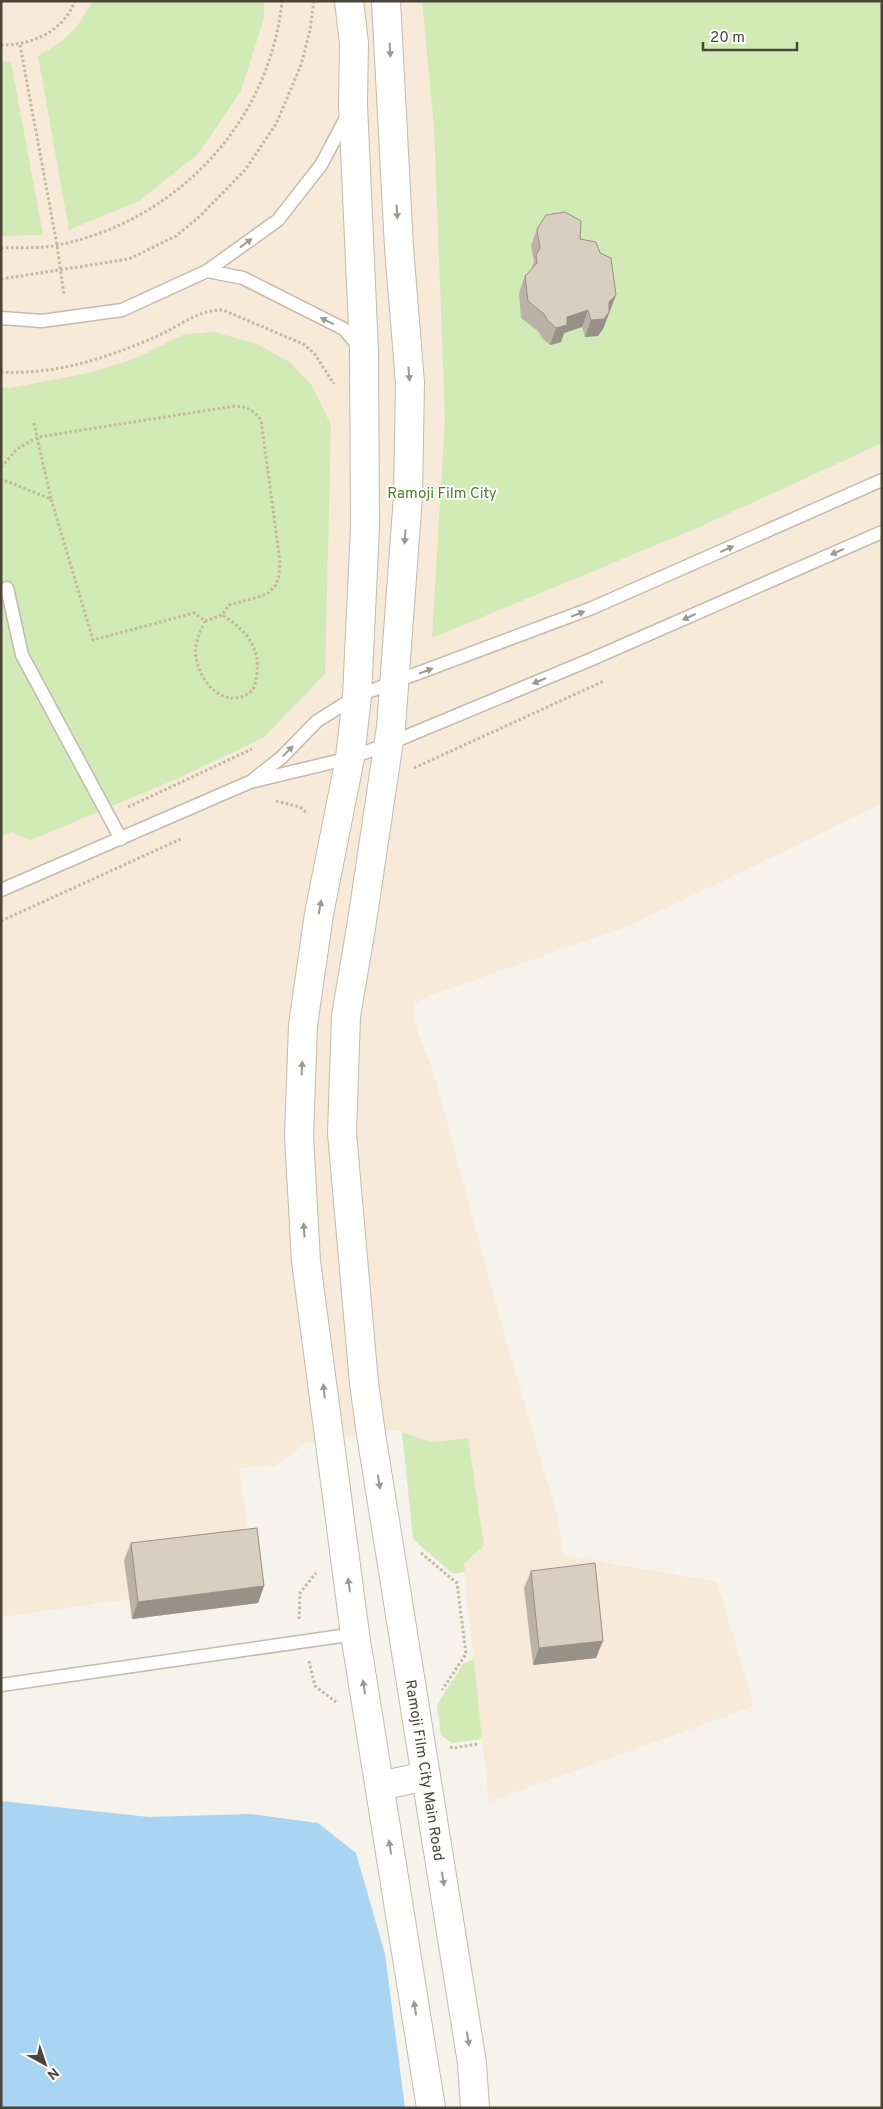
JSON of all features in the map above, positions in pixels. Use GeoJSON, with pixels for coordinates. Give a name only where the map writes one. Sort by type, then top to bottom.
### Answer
{"type":"FeatureCollection","features":[{"type":"Feature","properties":{"kind":"street"},"geometry":{"type":"LineString","coordinates":[[349,1],[354,43],[353,104],[364,351],[365,527],[357,696],[350,758],[319,914],[306,1007],[298,1136],[306,1261],[355,1634],[431,2108]]}},
{"type":"Feature","properties":{"kind":"street","name":"Ramoji Film City Main Road"},"geometry":{"type":"LineString","coordinates":[[386,1],[398,248],[410,383],[408,496],[395,683],[388,744],[346,1016],[342,1134],[364,1383],[472,2063],[475,2108]]}},
{"type":"Feature","properties":{"kind":"street"},"geometry":{"type":"LineString","coordinates":[[380,1786],[426,1776]]}},
{"type":"Feature","properties":{"kind":"lane"},"geometry":{"type":"LineString","coordinates":[[1,318],[42,321],[122,310],[206,272],[278,220],[321,165],[353,104]]}},
{"type":"Feature","properties":{"kind":"lane"},"geometry":{"type":"LineString","coordinates":[[206,272],[243,278],[344,329],[364,351]]}},
{"type":"Feature","properties":{"kind":"lane"},"geometry":{"type":"LineString","coordinates":[[250,782],[282,757],[317,721],[357,696],[592,608],[882,480]]}},
{"type":"Feature","properties":{"kind":"lane"},"geometry":{"type":"LineString","coordinates":[[1,890],[250,782],[350,758],[388,744],[592,659],[882,532]]}},
{"type":"Feature","properties":{"kind":"lane"},"geometry":{"type":"LineString","coordinates":[[7,588],[22,655],[121,839]]}},
{"type":"Feature","properties":{"kind":"lane"},"geometry":{"type":"LineString","coordinates":[[1,1685],[355,1634]]}},
{"type":"Feature","properties":{"kind":"path"},"geometry":{"type":"LineString","coordinates":[[1,45],[20,45],[40,38],[59,25],[74,1]]}},
{"type":"Feature","properties":{"kind":"path"},"geometry":{"type":"LineString","coordinates":[[1,248],[57,245],[103,232],[146,212],[186,185],[219,151],[247,111],[268,69],[280,22],[282,1]]}},
{"type":"Feature","properties":{"kind":"path"},"geometry":{"type":"LineString","coordinates":[[1,278],[129,259],[176,236],[245,170],[276,124],[301,65],[310,30],[314,1]]}},
{"type":"Feature","properties":{"kind":"path"},"geometry":{"type":"LineString","coordinates":[[20,45],[57,245],[68,317]]}},
{"type":"Feature","properties":{"kind":"path"},"geometry":{"type":"LineString","coordinates":[[1,372],[56,370],[93,360],[154,338],[210,310],[223,310],[304,344],[314,353],[336,388]]}},
{"type":"Feature","properties":{"kind":"path"},"geometry":{"type":"LineString","coordinates":[[1,467],[17,449],[38,437],[236,406],[246,407],[254,412],[261,420],[280,562],[279,576],[276,585],[268,593],[229,605],[222,615],[205,622],[197,636],[196,657],[200,670],[214,690],[222,697],[229,700],[238,699],[253,690],[258,665],[254,647],[247,635],[222,615]]}},
{"type":"Feature","properties":{"kind":"path"},"geometry":{"type":"LineString","coordinates":[[34,423],[51,500],[93,640],[194,613],[205,622]]}},
{"type":"Feature","properties":{"kind":"path"},"geometry":{"type":"LineString","coordinates":[[1,479],[51,500]]}},
{"type":"Feature","properties":{"kind":"path"},"geometry":{"type":"LineString","coordinates":[[408,771],[604,681]]}},
{"type":"Feature","properties":{"kind":"path"},"geometry":{"type":"LineString","coordinates":[[108,816],[257,747]]}},
{"type":"Feature","properties":{"kind":"path"},"geometry":{"type":"LineString","coordinates":[[272,800],[300,807],[309,815]]}},
{"type":"Feature","properties":{"kind":"path"},"geometry":{"type":"LineString","coordinates":[[1,921],[186,837]]}},
{"type":"Feature","properties":{"kind":"path"},"geometry":{"type":"LineString","coordinates":[[415,1548],[457,1583],[466,1654],[439,1695]]}},
{"type":"Feature","properties":{"kind":"path"},"geometry":{"type":"LineString","coordinates":[[321,1566],[300,1593],[299,1620],[315,1686],[342,1708]]}},
{"type":"Feature","properties":{"kind":"path"},"geometry":{"type":"LineString","coordinates":[[444,1744],[454,1748],[477,1744]]}},
{"type":"Feature","properties":{"kind":"shaded area","name":"Ramoji Film City"},"geometry":{"type":"Polygon","coordinates":[[[1,1],[882,1],[882,804],[631,925],[426,997],[415,1003],[414,1015],[417,1030],[434,1074],[501,1323],[558,1518],[563,1555],[717,1582],[754,1706],[489,1802],[463,1563],[468,1438],[431,1442],[396,1430],[307,1443],[274,1466],[239,1468],[258,1603],[132,1619],[129,1599],[1,1617],[1,1]]]}},
{"type":"Feature","properties":{"kind":"green space"},"geometry":{"type":"Polygon","coordinates":[[[92,1],[264,1],[264,18],[241,91],[198,154],[139,201],[69,230],[38,56],[70,34],[92,1]]]}},
{"type":"Feature","properties":{"kind":"green space"},"geometry":{"type":"Polygon","coordinates":[[[422,1],[882,1],[882,443],[697,528],[432,638],[445,418],[434,126],[422,1]]]}},
{"type":"Feature","properties":{"kind":"green space"},"geometry":{"type":"Polygon","coordinates":[[[1,61],[11,62],[43,235],[1,236],[1,61]]]}},
{"type":"Feature","properties":{"kind":"green space"},"geometry":{"type":"Polygon","coordinates":[[[214,332],[257,344],[291,363],[312,386],[331,425],[325,674],[263,738],[174,780],[31,840],[11,832],[1,837],[1,387],[10,388],[93,372],[136,358],[185,334],[214,332]]]}},
{"type":"Feature","properties":{"kind":"green space"},"geometry":{"type":"Polygon","coordinates":[[[402,1432],[431,1442],[468,1438],[484,1546],[464,1563],[465,1572],[453,1574],[413,1539],[402,1432]]]}},
{"type":"Feature","properties":{"kind":"green space"},"geometry":{"type":"Polygon","coordinates":[[[474,1659],[482,1739],[452,1743],[441,1735],[437,1705],[463,1664],[474,1659]]]}},
{"type":"Feature","properties":{"kind":"water"},"geometry":{"type":"Polygon","coordinates":[[[1,1801],[149,1817],[251,1814],[318,1823],[356,1853],[385,1954],[405,2108],[1,2108],[1,1801]]]}},
{"type":"Feature","properties":{"kind":"building"},"geometry":{"type":"Polygon","coordinates":[[[565,212],[581,221],[580,239],[596,242],[600,253],[611,258],[616,295],[609,302],[609,312],[604,319],[591,320],[588,310],[567,317],[567,325],[556,328],[548,321],[544,314],[528,301],[525,276],[537,263],[536,255],[540,248],[537,229],[546,215],[565,212]]]}},
{"type":"Feature","properties":{"kind":"building"},"geometry":{"type":"Polygon","coordinates":[[[257,1528],[264,1586],[138,1602],[131,1543],[257,1528]]]}},
{"type":"Feature","properties":{"kind":"building"},"geometry":{"type":"Polygon","coordinates":[[[595,1563],[603,1641],[539,1648],[531,1571],[595,1563]]]}}]}
